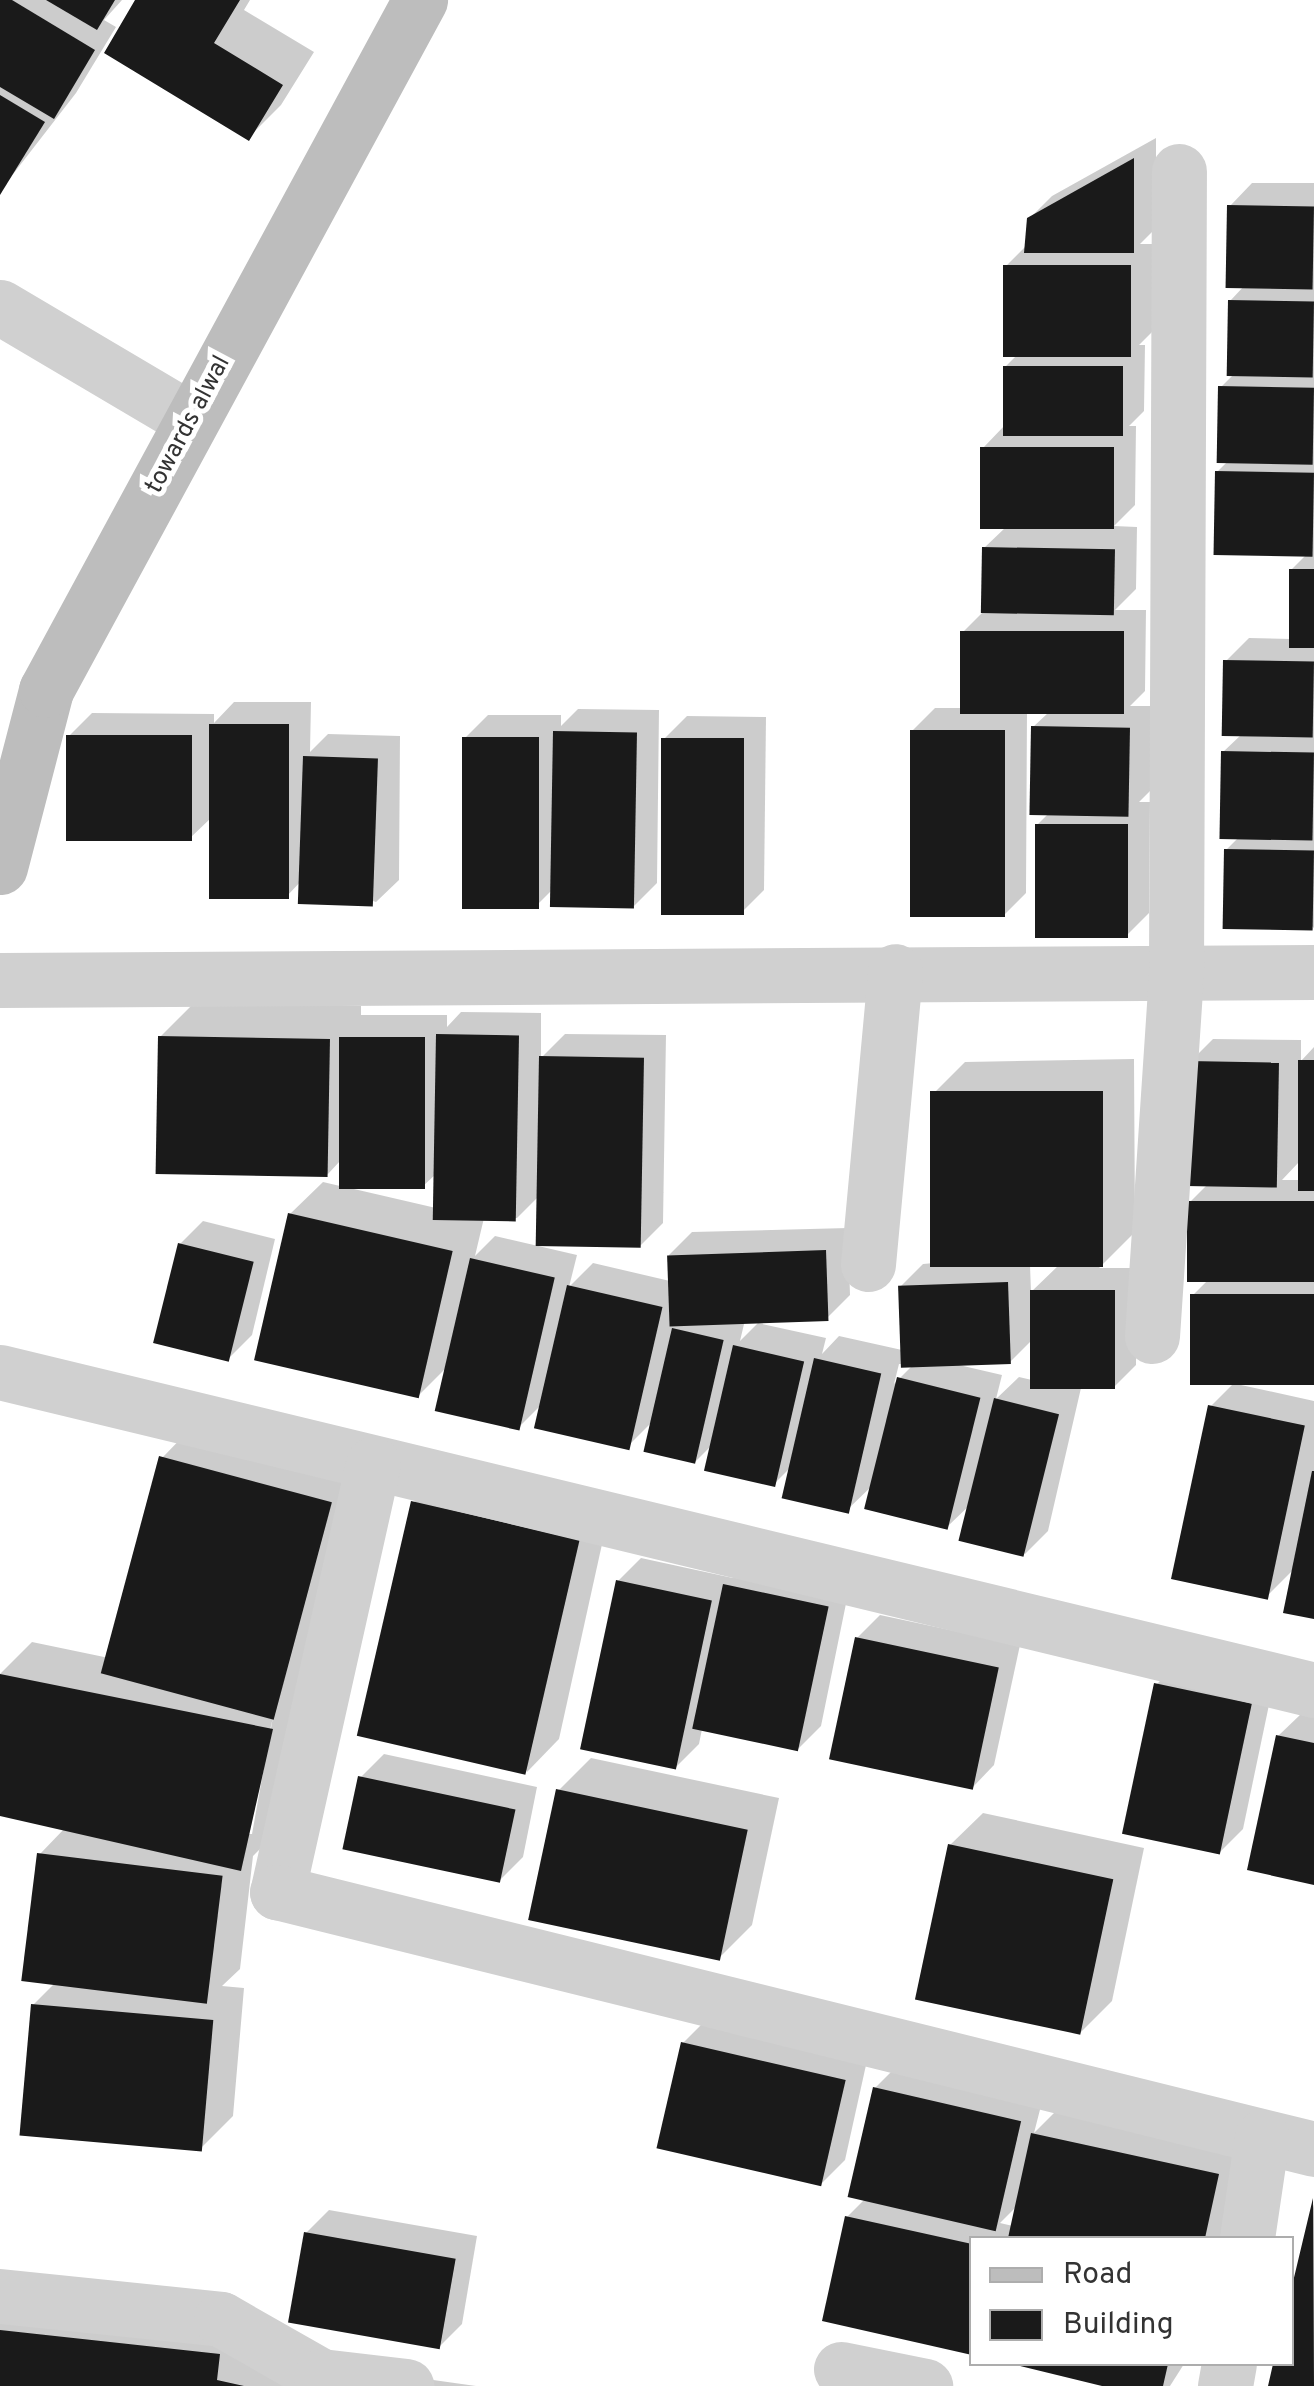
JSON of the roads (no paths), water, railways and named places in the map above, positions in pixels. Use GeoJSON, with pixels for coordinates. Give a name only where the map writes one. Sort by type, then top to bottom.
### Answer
{"type":"FeatureCollection","features":[{"type":"Feature","properties":{"kind":"main road","name":"towards alwal"},"geometry":{"type":"LineString","coordinates":[[0,867],[46,690],[420,0]]}},
{"type":"Feature","properties":{"kind":"street"},"geometry":{"type":"LineString","coordinates":[[1152,1336],[1176,976],[1179,171]]}},
{"type":"Feature","properties":{"kind":"street"},"geometry":{"type":"LineString","coordinates":[[0,307],[191,420]]}},
{"type":"Feature","properties":{"kind":"street"},"geometry":{"type":"LineString","coordinates":[[868,1264],[896,971]]}},
{"type":"Feature","properties":{"kind":"street"},"geometry":{"type":"LineString","coordinates":[[0,980],[896,971],[1176,976],[1314,972]]}},
{"type":"Feature","properties":{"kind":"street"},"geometry":{"type":"LineString","coordinates":[[0,1372],[1314,1690]]}},
{"type":"Feature","properties":{"kind":"street"},"geometry":{"type":"LineString","coordinates":[[373,1464],[278,1892],[1288,2143],[1248,2236]]}},
{"type":"Feature","properties":{"kind":"street"},"geometry":{"type":"LineString","coordinates":[[0,2296],[221,2319],[321,2376],[406,2386]]}},
{"type":"Feature","properties":{"kind":"street"},"geometry":{"type":"LineString","coordinates":[[841,2369],[925,2386]]}}]}
